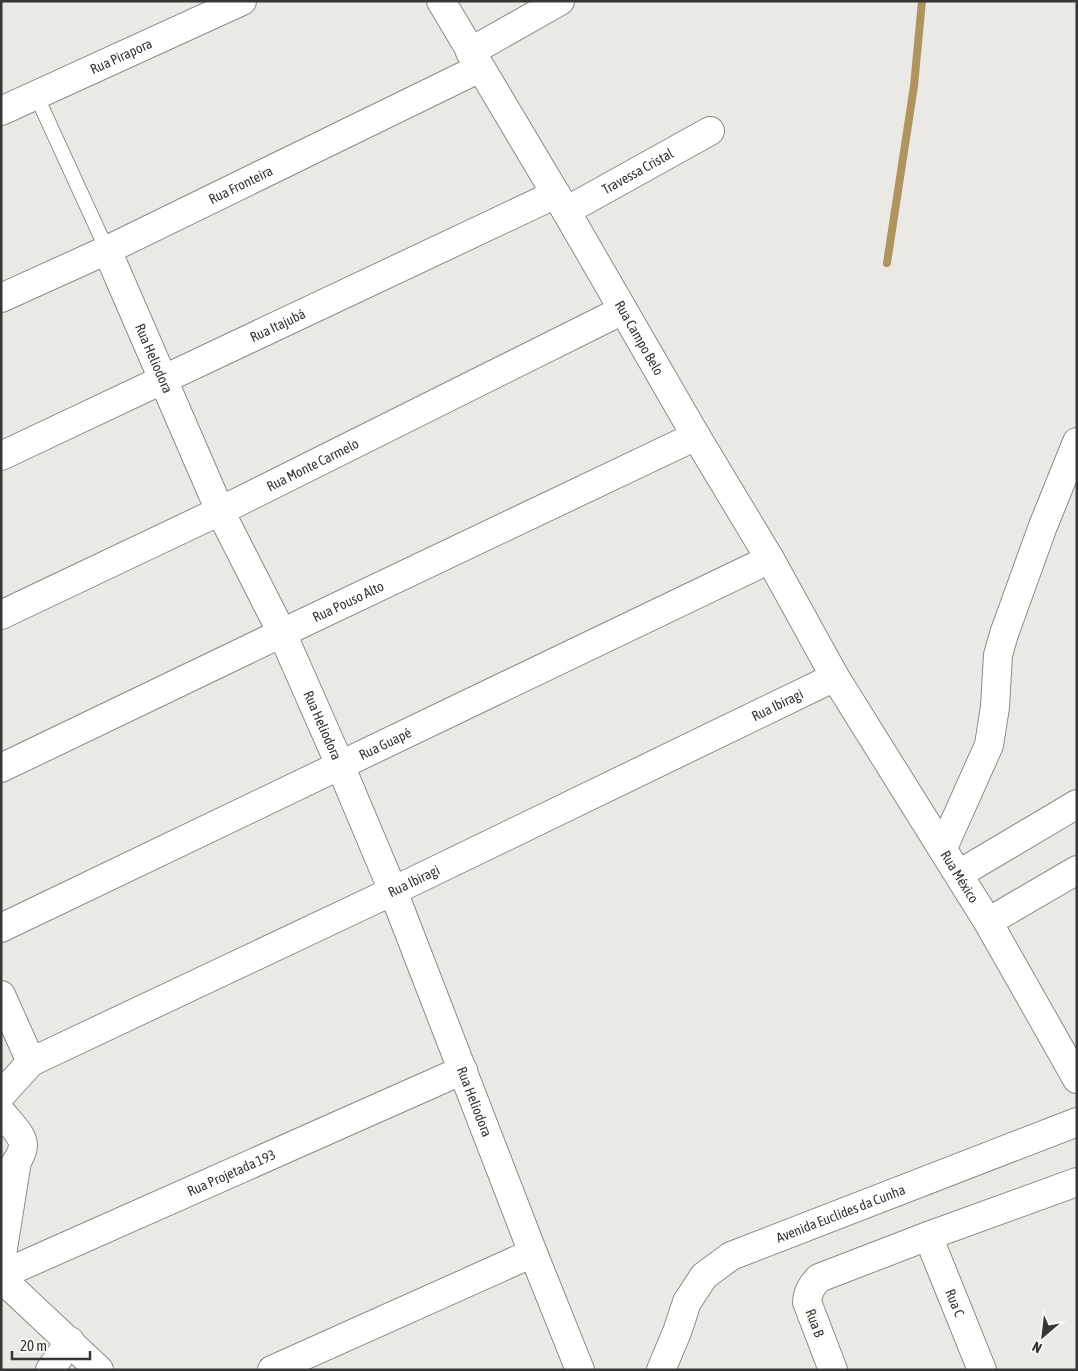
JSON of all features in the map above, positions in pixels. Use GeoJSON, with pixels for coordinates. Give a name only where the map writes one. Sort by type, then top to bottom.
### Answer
{"type":"FeatureCollection","features":[{"type":"Feature","properties":{"kind":"street","name":"Rua Pirapora"},"geometry":{"type":"LineString","coordinates":[[1,110],[242,1]]}},
{"type":"Feature","properties":{"kind":"street","name":"Rua Campo Belo"},"geometry":{"type":"LineString","coordinates":[[441,1],[770,559],[835,677]]}},
{"type":"Feature","properties":{"kind":"street","name":"Rua Fronteira"},"geometry":{"type":"LineString","coordinates":[[1,298],[107,250],[475,60],[560,1]]}},
{"type":"Feature","properties":{"kind":"street","name":"Travessa Cristal"},"geometry":{"type":"LineString","coordinates":[[561,203],[710,131]]}},
{"type":"Feature","properties":{"kind":"street","name":"Rua Itajubá"},"geometry":{"type":"LineString","coordinates":[[1,456],[163,380],[561,203]]}},
{"type":"Feature","properties":{"kind":"street","name":"Rua Heliodora"},"geometry":{"type":"LineString","coordinates":[[107,250],[220,511],[282,633],[340,765],[393,891],[580,1370]]}},
{"type":"Feature","properties":{"kind":"street","name":"Rua Monte Carmelo"},"geometry":{"type":"LineString","coordinates":[[1,615],[220,511],[623,310]]}},
{"type":"Feature","properties":{"kind":"street","name":"Rua Pouso Alto"},"geometry":{"type":"LineString","coordinates":[[1,768],[696,436]]}},
{"type":"Feature","properties":{"kind":"street"},"geometry":{"type":"LineString","coordinates":[[943,848],[989,745],[996,708],[998,655],[1002,641],[1043,526],[1077,442]]}},
{"type":"Feature","properties":{"kind":"street","name":"Rua Guapé"},"geometry":{"type":"LineString","coordinates":[[1,928],[770,559]]}},
{"type":"Feature","properties":{"kind":"street","name":"Rua México"},"geometry":{"type":"LineString","coordinates":[[835,677],[988,922],[1077,1078]]}},
{"type":"Feature","properties":{"kind":"street","name":"Rua Ibiragi"},"geometry":{"type":"LineString","coordinates":[[1,1095],[32,1062],[393,891],[835,677]]}},
{"type":"Feature","properties":{"kind":"street"},"geometry":{"type":"LineString","coordinates":[[959,874],[1077,804]]}},
{"type":"Feature","properties":{"kind":"street"},"geometry":{"type":"LineString","coordinates":[[988,922],[1077,870]]}},
{"type":"Feature","properties":{"kind":"street"},"geometry":{"type":"LineString","coordinates":[[1,995],[32,1062]]}},
{"type":"Feature","properties":{"kind":"street","name":"Rua Projetada 193"},"geometry":{"type":"LineString","coordinates":[[1,1277],[463,1070]]}},
{"type":"Feature","properties":{"kind":"street"},"geometry":{"type":"LineString","coordinates":[[1,1112],[19,1133],[24,1144],[22,1154],[1,1183]]}},
{"type":"Feature","properties":{"kind":"street","name":"Avenida Euclides da Cunha"},"geometry":{"type":"LineString","coordinates":[[660,1370],[677,1332],[687,1302],[704,1276],[731,1256],[1077,1122]]}},
{"type":"Feature","properties":{"kind":"street"},"geometry":{"type":"LineString","coordinates":[[1,1261],[17,1161]]}},
{"type":"Feature","properties":{"kind":"street"},"geometry":{"type":"LineString","coordinates":[[928,1236],[1077,1182]]}},
{"type":"Feature","properties":{"kind":"street","name":"Rua B"},"geometry":{"type":"LineString","coordinates":[[833,1370],[807,1302],[808,1292],[814,1283],[819,1278],[928,1236]]}},
{"type":"Feature","properties":{"kind":"street","name":"Rua C"},"geometry":{"type":"LineString","coordinates":[[928,1236],[982,1370]]}},
{"type":"Feature","properties":{"kind":"street"},"geometry":{"type":"LineString","coordinates":[[272,1370],[533,1253]]}},
{"type":"Feature","properties":{"kind":"street"},"geometry":{"type":"LineString","coordinates":[[1,1277],[99,1370]]}},
{"type":"Feature","properties":{"kind":"street"},"geometry":{"type":"LineString","coordinates":[[50,1370],[70,1341]]}},
{"type":"Feature","properties":{"kind":"lane","name":"Rua Heliodora"},"geometry":{"type":"LineString","coordinates":[[36,95],[107,250]]}},
{"type":"Feature","properties":{"kind":"waterway"},"geometry":{"type":"LineString","coordinates":[[887,263],[914,86],[922,1]]}}]}
